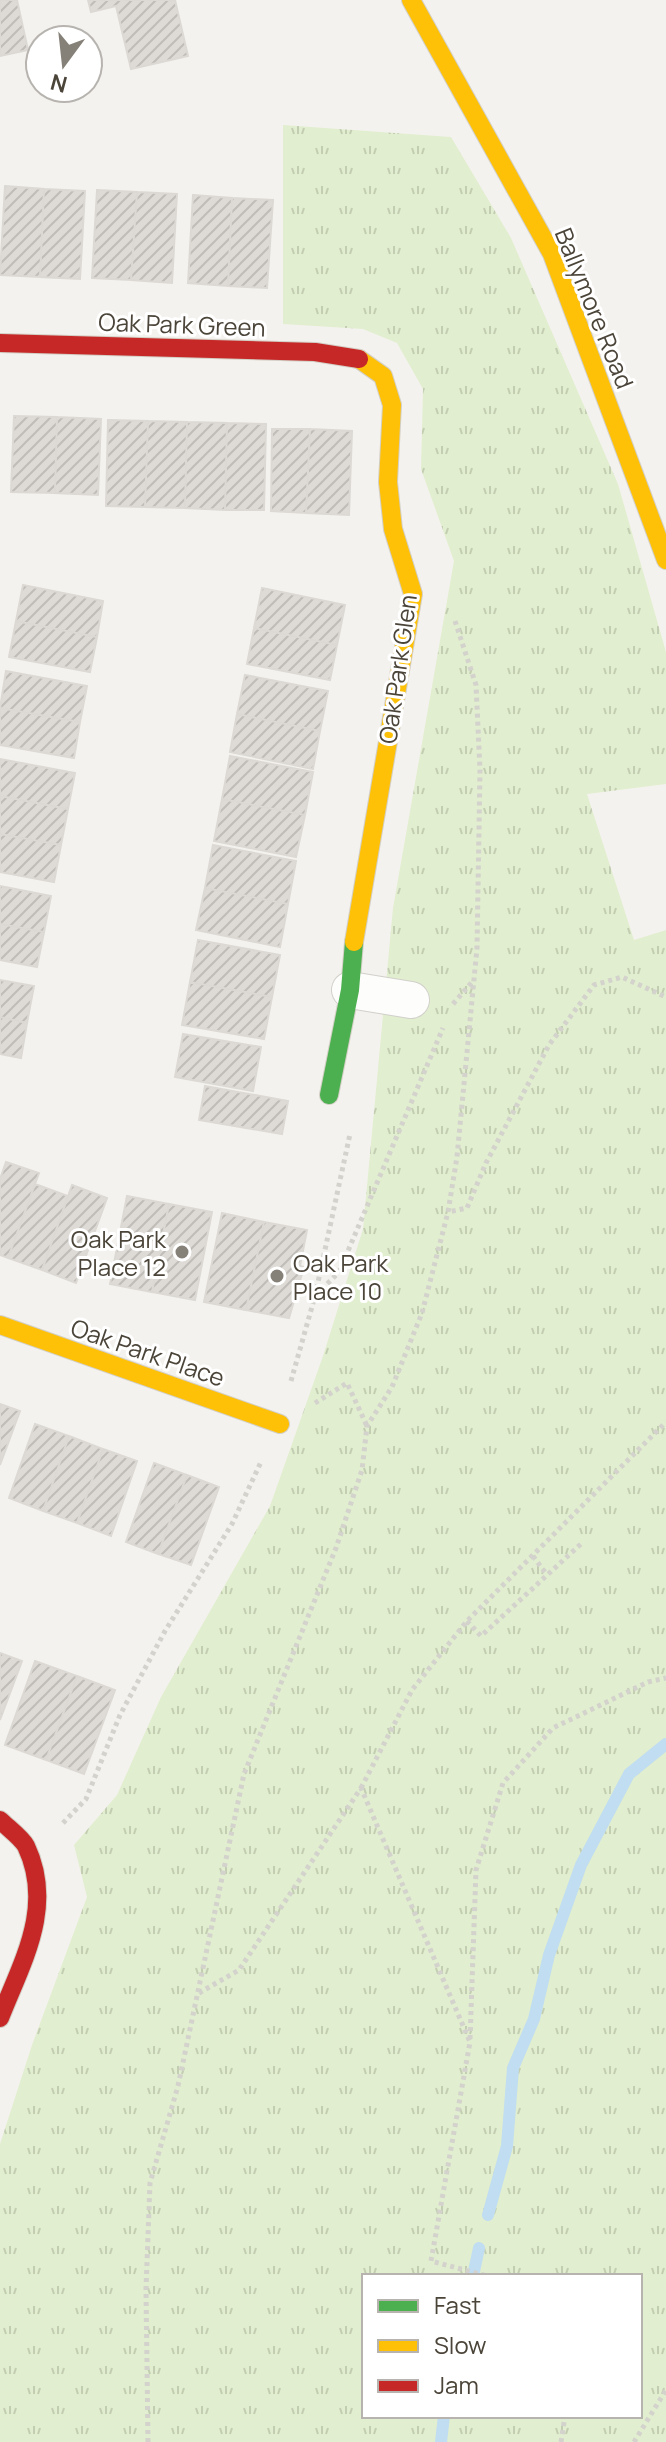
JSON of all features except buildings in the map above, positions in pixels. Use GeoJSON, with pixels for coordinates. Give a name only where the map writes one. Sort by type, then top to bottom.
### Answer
{"type":"FeatureCollection","features":[{"type":"Feature","properties":{"kind":"street","name":"Ballymore Road"},"geometry":{"type":"LineString","coordinates":[[411,0],[552,254],[666,560]]}},
{"type":"Feature","properties":{"kind":"street","name":"Oak Park Green"},"geometry":{"type":"LineString","coordinates":[[0,343],[315,352],[362,360]]}},
{"type":"Feature","properties":{"kind":"street","name":"Oak Park Glen"},"geometry":{"type":"LineString","coordinates":[[329,1095],[350,990],[356,914],[413,594],[393,529],[388,482],[392,405],[383,376],[362,360]]}},
{"type":"Feature","properties":{"kind":"street"},"geometry":{"type":"LineString","coordinates":[[350,990],[411,1000]]}},
{"type":"Feature","properties":{"kind":"street","name":"Oak Park Place"},"geometry":{"type":"LineString","coordinates":[[0,1325],[280,1424]]}},
{"type":"Feature","properties":{"kind":"street"},"geometry":{"type":"LineString","coordinates":[[0,1820],[25,1844],[30,1858],[38,1920],[0,2018]]}},
{"type":"Feature","properties":{"kind":"path"},"geometry":{"type":"LineString","coordinates":[[148,2442],[146,2289],[150,2183],[178,2086],[244,1774],[336,1548],[362,1470],[367,1426],[392,1387],[422,1313],[448,1212],[459,1143],[477,948],[480,785],[476,685],[451,609],[413,594]]}},
{"type":"Feature","properties":{"kind":"path"},"geometry":{"type":"LineString","coordinates":[[448,1212],[467,1208],[486,1163],[549,1045],[594,985],[622,977],[666,997]]}},
{"type":"Feature","properties":{"kind":"path"},"geometry":{"type":"LineString","coordinates":[[450,1011],[456,996],[472,982]]}},
{"type":"Feature","properties":{"kind":"path"},"geometry":{"type":"LineString","coordinates":[[315,1296],[339,1272],[444,1025]]}},
{"type":"Feature","properties":{"kind":"path"},"geometry":{"type":"LineString","coordinates":[[30,1858],[86,1799],[120,1715],[165,1631],[232,1524],[280,1424],[315,1296],[357,1103],[329,1095]]}},
{"type":"Feature","properties":{"kind":"path"},"geometry":{"type":"LineString","coordinates":[[280,1424],[347,1383],[367,1426]]}},
{"type":"Feature","properties":{"kind":"path"},"geometry":{"type":"LineString","coordinates":[[198,1993],[239,1970],[361,1788],[412,1690],[467,1621],[666,1422]]}},
{"type":"Feature","properties":{"kind":"path"},"geometry":{"type":"LineString","coordinates":[[467,1621],[481,1636],[582,1543]]}},
{"type":"Feature","properties":{"kind":"path"},"geometry":{"type":"LineString","coordinates":[[533,1556],[547,1575]]}},
{"type":"Feature","properties":{"kind":"path"},"geometry":{"type":"LineString","coordinates":[[480,2274],[431,2261],[470,2042],[476,1870],[503,1783],[553,1728],[648,1682],[666,1678]]}},
{"type":"Feature","properties":{"kind":"path"},"geometry":{"type":"LineString","coordinates":[[361,1788],[470,2042]]}},
{"type":"Feature","properties":{"kind":"path"},"geometry":{"type":"LineString","coordinates":[[634,2442],[666,2390]]}},
{"type":"Feature","properties":{"kind":"path"},"geometry":{"type":"LineString","coordinates":[[561,2442],[565,2418]]}},
{"type":"Feature","properties":{"kind":"green space"},"geometry":{"type":"Polygon","coordinates":[[[283,125],[451,137],[511,238],[618,484],[666,652],[666,784],[587,794],[634,940],[666,930],[666,2442],[0,2442],[0,2144],[32,2045],[87,1897],[74,1845],[117,1795],[161,1697],[270,1506],[323,1356],[363,1229],[393,908],[454,561],[421,469],[423,389],[397,343],[363,329],[283,324],[283,125]]]}},
{"type":"Feature","properties":{"kind":"waterway"},"geometry":{"type":"LineString","coordinates":[[488,2215],[507,2146],[513,2068],[534,2019],[549,1955],[581,1865],[629,1774],[666,1744]]}},
{"type":"Feature","properties":{"kind":"waterway"},"geometry":{"type":"LineString","coordinates":[[473,2274],[479,2248]]}},
{"type":"Feature","properties":{"kind":"waterway"},"geometry":{"type":"LineString","coordinates":[[441,2442],[444,2418]]}},
{"type":"Feature","properties":{"kind":"traffic: fast"},"geometry":{"type":"LineString","coordinates":[[329,1095],[350,990],[354,942]]}},
{"type":"Feature","properties":{"kind":"traffic: slow"},"geometry":{"type":"LineString","coordinates":[[411,0],[552,254],[666,560]]}},
{"type":"Feature","properties":{"kind":"traffic: slow"},"geometry":{"type":"LineString","coordinates":[[354,942],[413,594],[393,529],[388,482],[392,405],[383,376],[359,359]]}},
{"type":"Feature","properties":{"kind":"traffic: slow"},"geometry":{"type":"LineString","coordinates":[[0,1325],[280,1424]]}},
{"type":"Feature","properties":{"kind":"traffic: jam"},"geometry":{"type":"LineString","coordinates":[[0,343],[315,352],[359,359]]}},
{"type":"Feature","properties":{"kind":"traffic: jam"},"geometry":{"type":"LineString","coordinates":[[0,1820],[26,1846],[37,1891],[36,1912],[26,1955],[0,2018]]}},
{"type":"Feature","properties":{"kind":"place","name":"Oak Park Place 12"},"geometry":{"type":"Point","coordinates":[182,1252]}},
{"type":"Feature","properties":{"kind":"place","name":"Oak Park Place 10"},"geometry":{"type":"Point","coordinates":[277,1276]}}]}
